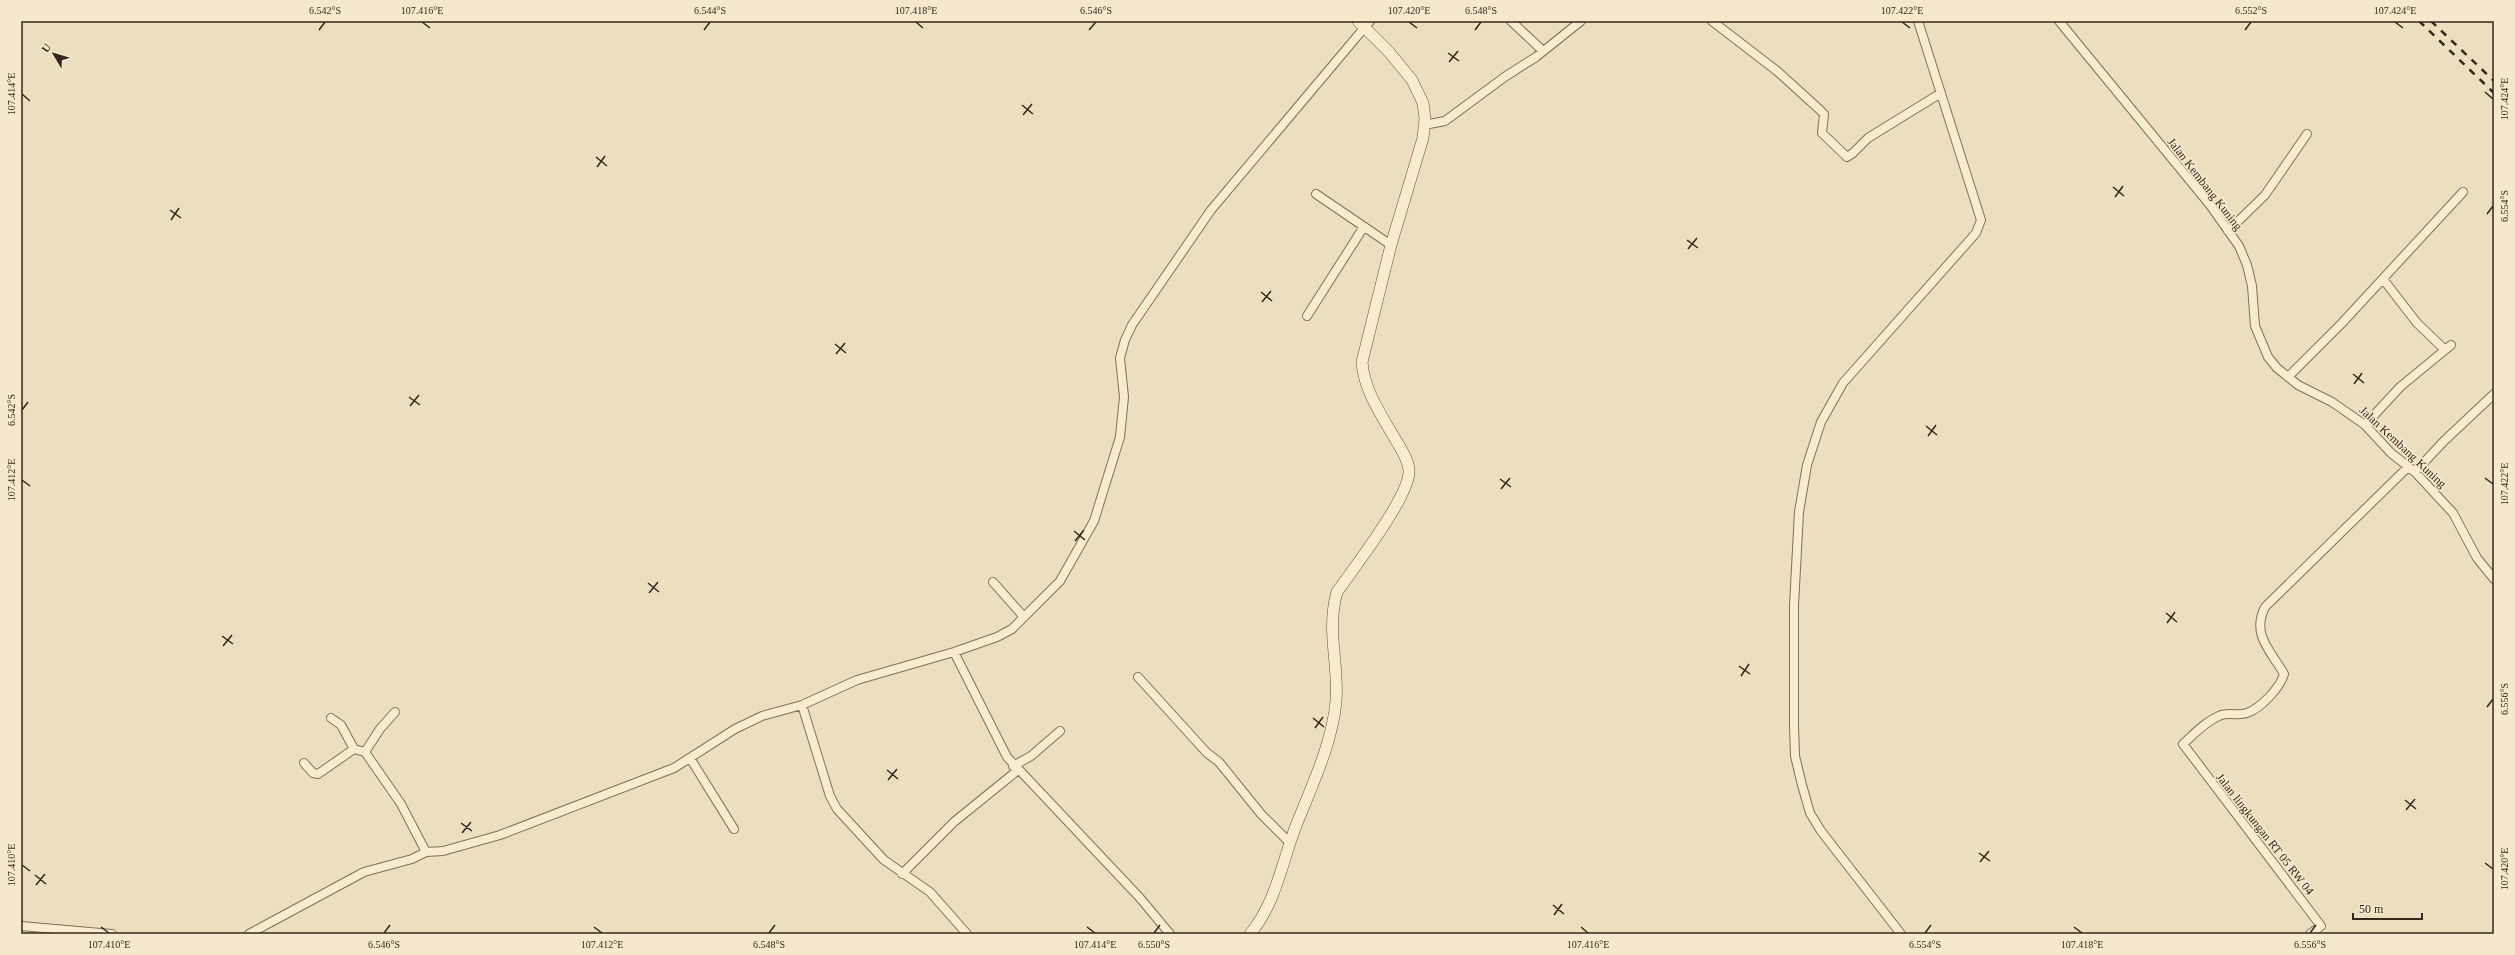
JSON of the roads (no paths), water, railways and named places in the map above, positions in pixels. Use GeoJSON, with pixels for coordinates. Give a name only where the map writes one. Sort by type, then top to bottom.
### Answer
{"type":"FeatureCollection","features":[{"type":"Feature","properties":{"kind":"street"},"geometry":{"type":"LineString","coordinates":[[1511,21],[1543,51]]}},
{"type":"Feature","properties":{"kind":"street"},"geometry":{"type":"LineString","coordinates":[[1424,125],[1445,122],[1543,51],[1581,21]]}},
{"type":"Feature","properties":{"kind":"street"},"geometry":{"type":"LineString","coordinates":[[1712,21],[1777,71],[1824,114],[1822,132],[1846,157],[1873,134],[1941,93]]}},
{"type":"Feature","properties":{"kind":"street"},"geometry":{"type":"LineString","coordinates":[[1901,934],[1821,831],[1810,813],[1795,756],[1794,605],[1799,512],[1807,465],[1829,404],[1843,383],[1976,233],[1981,220],[1918,21]]}},
{"type":"Feature","properties":{"kind":"street","name":"Jalan Kembang Kuning"},"geometry":{"type":"LineString","coordinates":[[2059,21],[2097,71],[2132,110],[2162,149],[2205,199],[2239,246],[2247,265],[2252,286],[2255,326],[2268,357],[2288,377],[2336,405],[2365,425],[2391,453],[2412,469],[2453,513],[2477,558],[2494,578]]}},
{"type":"Feature","properties":{"kind":"street"},"geometry":{"type":"LineString","coordinates":[[249,934],[352,876],[412,859],[426,852],[443,851],[500,835],[662,773],[690,758],[750,721],[776,711],[802,705],[857,680],[954,652],[998,637],[1012,629],[1064,576],[1094,521],[1120,437],[1124,397],[1120,358],[1125,340],[1132,325],[1211,210],[1364,23],[1412,80],[1423,103],[1423,138],[1391,245],[1364,346],[1363,369],[1369,391],[1408,463],[1408,480],[1398,501],[1337,592],[1332,609],[1331,628],[1336,699],[1335,711],[1326,746],[1290,843],[1276,888],[1262,920],[1250,934]]}},
{"type":"Feature","properties":{"kind":"street"},"geometry":{"type":"LineString","coordinates":[[2228,231],[2265,195],[2307,134]]}},
{"type":"Feature","properties":{"kind":"street"},"geometry":{"type":"LineString","coordinates":[[2288,377],[2383,279],[2463,192]]}},
{"type":"Feature","properties":{"kind":"street"},"geometry":{"type":"LineString","coordinates":[[1316,194],[1363,228],[1391,245]]}},
{"type":"Feature","properties":{"kind":"street"},"geometry":{"type":"LineString","coordinates":[[1307,316],[1363,228]]}},
{"type":"Feature","properties":{"kind":"street"},"geometry":{"type":"LineString","coordinates":[[2365,425],[2389,398],[2447,347],[2417,323],[2383,279]]}},
{"type":"Feature","properties":{"kind":"street"},"geometry":{"type":"LineString","coordinates":[[2412,469],[2494,394]]}},
{"type":"Feature","properties":{"kind":"street","name":"Jalan lingkungan RT 05 RW 04"},"geometry":{"type":"LineString","coordinates":[[2310,934],[2321,926],[2183,744],[2209,722],[2221,715],[2246,713],[2269,696],[2282,682],[2284,674],[2262,640],[2260,624],[2265,607],[2412,469]]}},
{"type":"Feature","properties":{"kind":"street"},"geometry":{"type":"LineString","coordinates":[[993,582],[1024,617]]}},
{"type":"Feature","properties":{"kind":"street"},"geometry":{"type":"LineString","coordinates":[[954,652],[991,729],[1016,768],[1140,898],[1170,934]]}},
{"type":"Feature","properties":{"kind":"street"},"geometry":{"type":"LineString","coordinates":[[1138,677],[1206,753],[1219,762],[1261,814],[1290,843]]}},
{"type":"Feature","properties":{"kind":"street"},"geometry":{"type":"LineString","coordinates":[[802,705],[833,803],[863,838],[902,874],[919,883],[930,892],[967,934]]}},
{"type":"Feature","properties":{"kind":"street"},"geometry":{"type":"LineString","coordinates":[[366,752],[380,729],[395,712]]}},
{"type":"Feature","properties":{"kind":"street"},"geometry":{"type":"LineString","coordinates":[[331,718],[341,725],[354,749],[366,752],[401,804],[426,852]]}},
{"type":"Feature","properties":{"kind":"street"},"geometry":{"type":"LineString","coordinates":[[902,874],[954,822],[1060,731]]}},
{"type":"Feature","properties":{"kind":"street"},"geometry":{"type":"LineString","coordinates":[[304,763],[313,773],[318,774],[354,749]]}},
{"type":"Feature","properties":{"kind":"street"},"geometry":{"type":"LineString","coordinates":[[690,758],[734,829]]}},
{"type":"Feature","properties":{"kind":"street"},"geometry":{"type":"LineString","coordinates":[[21,926],[42,930],[112,934]]}},
{"type":"Feature","properties":{"kind":"railway"},"geometry":{"type":"LineString","coordinates":[[2419,21],[2494,93]]}},
{"type":"Feature","properties":{"kind":"railway"},"geometry":{"type":"LineString","coordinates":[[2431,21],[2494,81]]}}]}
